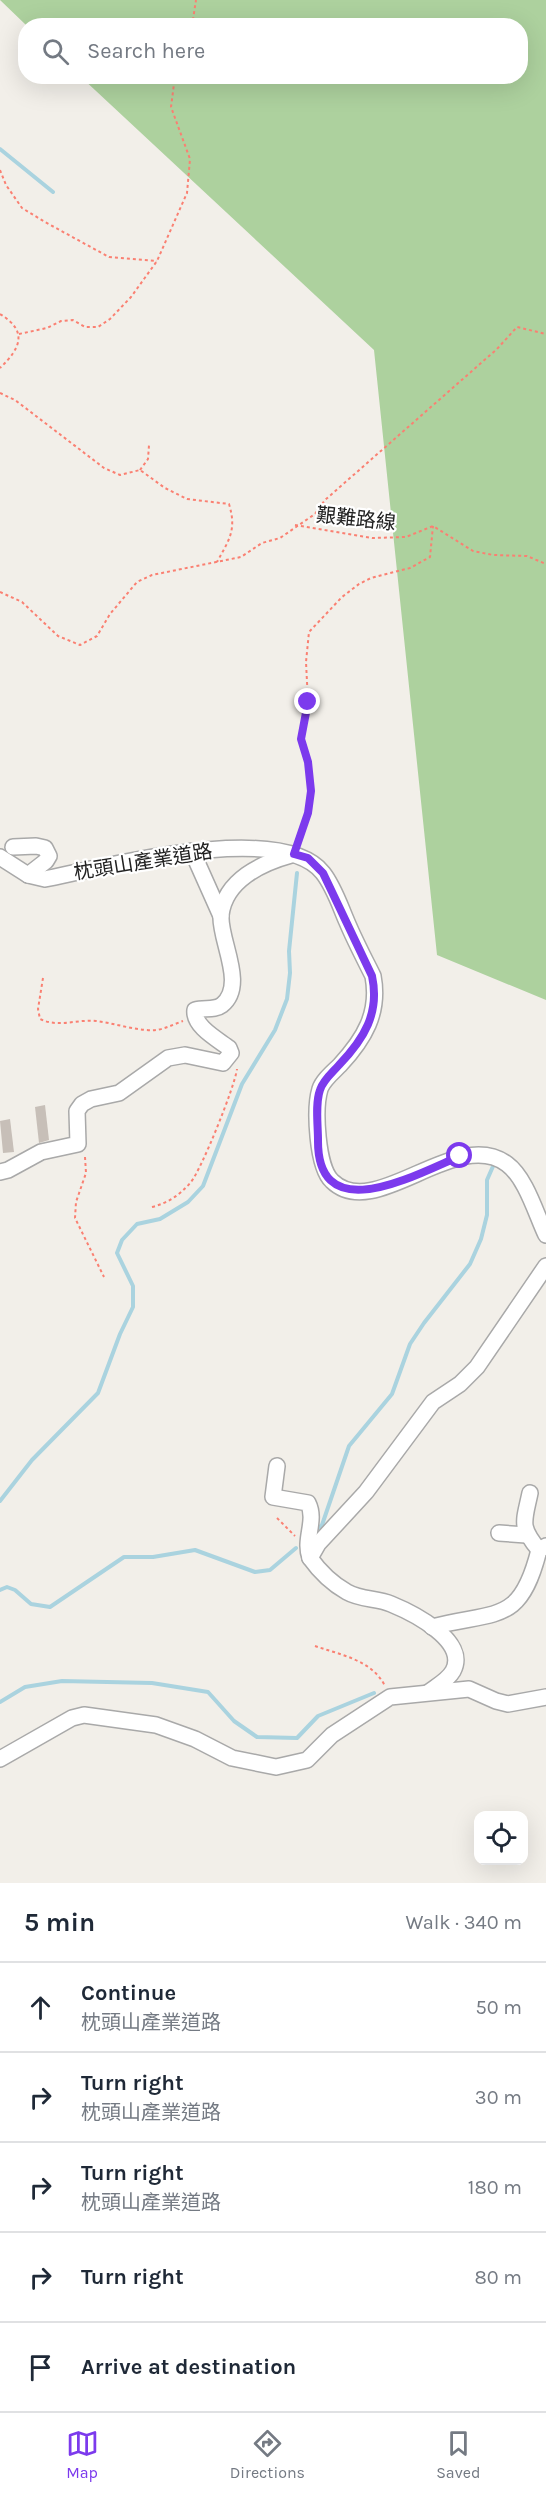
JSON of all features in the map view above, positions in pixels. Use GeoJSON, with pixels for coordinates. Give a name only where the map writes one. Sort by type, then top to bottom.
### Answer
{"type":"FeatureCollection","features":[{"type":"Feature","properties":{"kind":"street"},"geometry":{"type":"LineString","coordinates":[[0,856],[28,875],[49,856],[45,848],[13,847]]}},
{"type":"Feature","properties":{"kind":"street","name":"枕頭山產業道路"},"geometry":{"type":"LineString","coordinates":[[28,875],[45,879],[192,851],[260,848],[308,858],[323,873],[372,976],[375,989],[375,1009],[359,1044],[325,1080],[320,1090],[318,1150],[325,1173],[341,1187],[371,1190],[407,1179],[460,1156],[476,1154],[494,1156],[509,1165],[516,1175],[529,1195],[546,1235]]}},
{"type":"Feature","properties":{"kind":"street"},"geometry":{"type":"LineString","coordinates":[[0,1172],[41,1152],[78,1144],[77,1111],[82,1104],[104,1095],[119,1093],[168,1058],[185,1055],[223,1063],[230,1056],[229,1048],[198,1023],[194,1016],[195,1010],[202,1007],[216,1008],[223,1004],[229,995],[233,978],[221,916],[192,851]]}},
{"type":"Feature","properties":{"kind":"street"},"geometry":{"type":"LineString","coordinates":[[221,916],[226,901],[243,876],[269,861],[294,854]]}},
{"type":"Feature","properties":{"kind":"street"},"geometry":{"type":"LineString","coordinates":[[308,1552],[366,1492],[429,1407],[477,1367],[546,1266]]}},
{"type":"Feature","properties":{"kind":"street"},"geometry":{"type":"LineString","coordinates":[[277,1466],[273,1497],[308,1503],[313,1512],[308,1552],[319,1571],[347,1592],[362,1599],[389,1603],[432,1627],[444,1635],[453,1646],[457,1661],[453,1672],[429,1692]]}},
{"type":"Feature","properties":{"kind":"street"},"geometry":{"type":"LineString","coordinates":[[526,1535],[524,1522],[530,1493]]}},
{"type":"Feature","properties":{"kind":"street"},"geometry":{"type":"LineString","coordinates":[[432,1627],[507,1611],[517,1603],[526,1589],[543,1548],[526,1535],[499,1533]]}},
{"type":"Feature","properties":{"kind":"street"},"geometry":{"type":"LineString","coordinates":[[0,1759],[72,1718],[84,1715],[156,1725],[195,1739],[232,1758],[276,1767],[307,1760],[319,1751],[332,1735],[390,1697],[469,1689],[508,1704],[546,1697]]}},
{"type":"Feature","properties":{"kind":"path"},"geometry":{"type":"LineString","coordinates":[[193,18],[196,0]]}},
{"type":"Feature","properties":{"kind":"path"},"geometry":{"type":"LineString","coordinates":[[19,333],[47,328],[61,321],[73,320],[85,327],[98,327],[110,319],[131,297],[157,261],[187,193],[190,159],[171,107],[174,84]]}},
{"type":"Feature","properties":{"kind":"path"},"geometry":{"type":"LineString","coordinates":[[0,170],[6,185],[22,208],[45,222],[109,257],[157,261]]}},
{"type":"Feature","properties":{"kind":"path"},"geometry":{"type":"LineString","coordinates":[[0,314],[13,322],[19,333],[18,343],[11,357],[0,368]]}},
{"type":"Feature","properties":{"kind":"path"},"geometry":{"type":"LineString","coordinates":[[0,592],[22,603],[58,636],[80,645],[97,636],[110,614],[137,582],[152,575],[241,557],[262,543],[280,538],[295,525],[315,514],[325,500],[497,349],[517,327],[546,334]]}},
{"type":"Feature","properties":{"kind":"path"},"geometry":{"type":"LineString","coordinates":[[0,393],[15,400],[104,468],[120,475],[140,470],[148,459],[148,445]]}},
{"type":"Feature","properties":{"kind":"path"},"geometry":{"type":"LineString","coordinates":[[140,470],[165,488],[187,499],[229,504],[234,520],[231,536],[216,563]]}},
{"type":"Feature","properties":{"kind":"path","name":"艱難路線"},"geometry":{"type":"LineString","coordinates":[[295,525],[372,538],[406,537],[433,526]]}},
{"type":"Feature","properties":{"kind":"path"},"geometry":{"type":"LineString","coordinates":[[294,854],[308,813],[311,791],[308,762],[301,739],[308,702],[306,662],[309,632],[342,597],[359,584],[371,578],[410,568],[429,557],[433,526],[474,551],[493,555],[527,556],[546,564]]}},
{"type":"Feature","properties":{"kind":"path"},"geometry":{"type":"LineString","coordinates":[[43,978],[38,1009],[40,1019],[47,1022],[56,1024],[92,1021],[147,1030],[161,1030],[194,1016]]}},
{"type":"Feature","properties":{"kind":"path"},"geometry":{"type":"LineString","coordinates":[[152,1207],[167,1203],[181,1192],[192,1180],[202,1161],[236,1073],[235,1062],[230,1056]]}},
{"type":"Feature","properties":{"kind":"path"},"geometry":{"type":"LineString","coordinates":[[78,1144],[85,1158],[86,1173],[76,1202],[75,1218],[104,1277]]}},
{"type":"Feature","properties":{"kind":"path"},"geometry":{"type":"LineString","coordinates":[[277,1518],[308,1552]]}},
{"type":"Feature","properties":{"kind":"path"},"geometry":{"type":"LineString","coordinates":[[315,1646],[359,1661],[369,1667],[378,1674],[390,1697]]}},
{"type":"Feature","properties":{"kind":"green space"},"geometry":{"type":"Polygon","coordinates":[[[0,0],[546,0],[546,1000],[437,955],[374,350],[89,84],[528,84],[528,18],[19,18],[0,0]]]}},
{"type":"Feature","properties":{"kind":"building"},"geometry":{"type":"Polygon","coordinates":[[[45,1105],[49,1140],[39,1143],[35,1107],[45,1105]]]}},
{"type":"Feature","properties":{"kind":"building"},"geometry":{"type":"Polygon","coordinates":[[[10,1119],[14,1152],[3,1153],[0,1121],[10,1119]]]}},
{"type":"Feature","properties":{"kind":"waterway"},"geometry":{"type":"LineString","coordinates":[[0,149],[53,192]]}},
{"type":"Feature","properties":{"kind":"waterway"},"geometry":{"type":"LineString","coordinates":[[0,1501],[32,1460],[98,1393],[120,1334],[133,1307],[133,1286],[117,1253],[122,1240],[137,1224],[160,1219],[188,1202],[203,1186],[242,1084],[275,1030],[287,999],[290,973],[289,951],[297,873]]}},
{"type":"Feature","properties":{"kind":"waterway"},"geometry":{"type":"LineString","coordinates":[[314,1532],[322,1525],[349,1446],[392,1394],[410,1344],[470,1264],[481,1239],[487,1215],[487,1180],[494,1164]]}},
{"type":"Feature","properties":{"kind":"waterway"},"geometry":{"type":"LineString","coordinates":[[0,1590],[7,1587],[15,1590],[31,1604],[50,1607],[124,1557],[153,1557],[195,1550],[255,1572],[270,1570],[296,1548]]}},
{"type":"Feature","properties":{"kind":"waterway"},"geometry":{"type":"LineString","coordinates":[[0,1702],[25,1687],[62,1681],[152,1683],[208,1692],[234,1721],[257,1737],[297,1738],[318,1716],[374,1693]]}},
{"type":"Feature","properties":{"kind":"route"},"geometry":{"type":"LineString","coordinates":[[308,702],[301,739],[308,762],[311,791],[308,813],[294,854],[308,858],[323,873],[334,891],[372,976],[375,989],[375,1009],[359,1044],[325,1080],[320,1090],[318,1150],[321,1163],[325,1173],[333,1182],[355,1191],[371,1190],[407,1179],[460,1156]]}}]}
